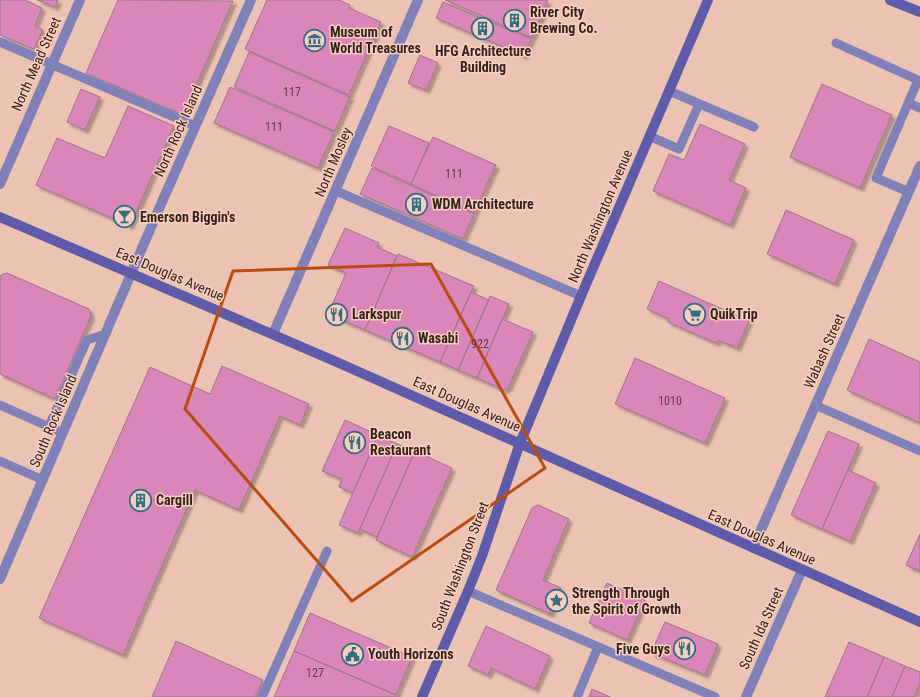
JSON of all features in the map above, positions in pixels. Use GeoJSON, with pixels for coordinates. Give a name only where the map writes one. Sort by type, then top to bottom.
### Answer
{"type":"FeatureCollection","features":[{"type":"Feature","properties":{"kind":"main road","name":"North Washington Avenue"},"geometry":{"type":"LineString","coordinates":[[520,443],[581,296],[708,0]]}},
{"type":"Feature","properties":{"kind":"main road"},"geometry":{"type":"LineString","coordinates":[[890,0],[920,12]]}},
{"type":"Feature","properties":{"kind":"main road","name":"East Douglas Avenue"},"geometry":{"type":"LineString","coordinates":[[0,217],[273,334],[920,622]]}},
{"type":"Feature","properties":{"kind":"main road","name":"South Washington Street"},"geometry":{"type":"LineString","coordinates":[[422,697],[482,556],[520,443]]}},
{"type":"Feature","properties":{"kind":"street","name":"North Mead Street"},"geometry":{"type":"LineString","coordinates":[[0,184],[80,0]]}},
{"type":"Feature","properties":{"kind":"street","name":"North Rock Island"},"geometry":{"type":"LineString","coordinates":[[132,273],[251,0]]}},
{"type":"Feature","properties":{"kind":"street","name":"North Mosley"},"geometry":{"type":"LineString","coordinates":[[273,334],[418,0]]}},
{"type":"Feature","properties":{"kind":"street","name":"Wabash Street"},"geometry":{"type":"LineString","coordinates":[[753,548],[920,166]]}},
{"type":"Feature","properties":{"kind":"street","name":"South Rock Island"},"geometry":{"type":"LineString","coordinates":[[0,579],[132,273]]}},
{"type":"Feature","properties":{"kind":"street","name":"South Ida Street"},"geometry":{"type":"LineString","coordinates":[[746,697],[802,570]]}},
{"type":"Feature","properties":{"kind":"lane"},"geometry":{"type":"LineString","coordinates":[[0,42],[195,126]]}},
{"type":"Feature","properties":{"kind":"lane"},"geometry":{"type":"LineString","coordinates":[[836,43],[918,80],[876,178],[909,192]]}},
{"type":"Feature","properties":{"kind":"lane"},"geometry":{"type":"LineString","coordinates":[[669,91],[754,127]]}},
{"type":"Feature","properties":{"kind":"lane"},"geometry":{"type":"LineString","coordinates":[[908,103],[920,108]]}},
{"type":"Feature","properties":{"kind":"lane"},"geometry":{"type":"LineString","coordinates":[[649,136],[679,149],[699,104]]}},
{"type":"Feature","properties":{"kind":"lane"},"geometry":{"type":"LineString","coordinates":[[336,190],[581,296]]}},
{"type":"Feature","properties":{"kind":"lane"},"geometry":{"type":"LineString","coordinates":[[49,426],[87,340],[106,334]]}},
{"type":"Feature","properties":{"kind":"lane"},"geometry":{"type":"LineString","coordinates":[[0,405],[63,432]]}},
{"type":"Feature","properties":{"kind":"lane"},"geometry":{"type":"LineString","coordinates":[[815,405],[920,451]]}},
{"type":"Feature","properties":{"kind":"lane"},"geometry":{"type":"LineString","coordinates":[[0,461],[43,480]]}},
{"type":"Feature","properties":{"kind":"lane"},"geometry":{"type":"LineString","coordinates":[[262,697],[327,551]]}},
{"type":"Feature","properties":{"kind":"lane"},"geometry":{"type":"LineString","coordinates":[[468,591],[716,697]]}},
{"type":"Feature","properties":{"kind":"lane"},"geometry":{"type":"LineString","coordinates":[[577,697],[598,647]]}},
{"type":"Feature","properties":{"kind":"highlighted area"},"geometry":{"type":"Polygon","coordinates":[[[431,264],[545,468],[352,601],[185,409],[233,271],[431,264]]]}},
{"type":"Feature","properties":{"kind":"building"},"geometry":{"type":"Polygon","coordinates":[[[0,0],[25,0],[42,8],[35,26],[43,30],[34,49],[0,35],[0,0]]]}},
{"type":"Feature","properties":{"kind":"building"},"geometry":{"type":"Polygon","coordinates":[[[37,0],[58,0],[55,7],[37,0]]]}},
{"type":"Feature","properties":{"kind":"building"},"geometry":{"type":"Polygon","coordinates":[[[118,0],[233,1],[183,115],[86,73],[118,0]]]}},
{"type":"Feature","properties":{"kind":"building"},"geometry":{"type":"Polygon","coordinates":[[[267,0],[339,0],[350,5],[349,8],[381,22],[349,95],[245,49],[267,0]]]}},
{"type":"Feature","properties":{"kind":"building","name":"River City Brewing Co."},"geometry":{"type":"Polygon","coordinates":[[[445,0],[545,0],[548,1],[532,38],[445,0]]]}},
{"type":"Feature","properties":{"kind":"building","name":"HFG Architecture Building"},"geometry":{"type":"Polygon","coordinates":[[[443,2],[531,39],[524,56],[436,18],[443,2]]]}},
{"type":"Feature","properties":{"kind":"building"},"geometry":{"type":"Polygon","coordinates":[[[249,52],[350,97],[335,131],[234,87],[249,52]]]}},
{"type":"Feature","properties":{"kind":"building"},"geometry":{"type":"Polygon","coordinates":[[[420,55],[438,63],[426,90],[408,83],[420,55]]]}},
{"type":"Feature","properties":{"kind":"building"},"geometry":{"type":"Polygon","coordinates":[[[822,84],[892,115],[860,188],[790,157],[822,84]]]}},
{"type":"Feature","properties":{"kind":"building"},"geometry":{"type":"Polygon","coordinates":[[[230,87],[334,132],[318,168],[214,123],[230,87]]]}},
{"type":"Feature","properties":{"kind":"building"},"geometry":{"type":"Polygon","coordinates":[[[81,89],[100,97],[85,130],[67,122],[81,89]]]}},
{"type":"Feature","properties":{"kind":"building"},"geometry":{"type":"Polygon","coordinates":[[[128,106],[174,126],[130,226],[36,185],[57,138],[105,158],[128,106]]]}},
{"type":"Feature","properties":{"kind":"building"},"geometry":{"type":"Polygon","coordinates":[[[700,124],[745,144],[729,180],[746,188],[730,225],[653,191],[669,154],[684,160],[700,124]]]}},
{"type":"Feature","properties":{"kind":"building"},"geometry":{"type":"Polygon","coordinates":[[[389,126],[429,143],[411,184],[371,166],[389,126]]]}},
{"type":"Feature","properties":{"kind":"building"},"geometry":{"type":"Polygon","coordinates":[[[433,137],[496,165],[474,213],[411,184],[433,137]]]}},
{"type":"Feature","properties":{"kind":"building","name":"WDM Architecture"},"geometry":{"type":"Polygon","coordinates":[[[372,168],[474,214],[463,239],[360,194],[372,168]]]}},
{"type":"Feature","properties":{"kind":"building"},"geometry":{"type":"Polygon","coordinates":[[[786,210],[854,240],[835,284],[767,254],[786,210]]]}},
{"type":"Feature","properties":{"kind":"building"},"geometry":{"type":"Polygon","coordinates":[[[345,228],[379,243],[377,247],[397,256],[365,330],[328,314],[346,273],[328,265],[345,228]]]}},
{"type":"Feature","properties":{"kind":"building"},"geometry":{"type":"Polygon","coordinates":[[[398,254],[474,286],[440,362],[365,330],[398,254]]]}},
{"type":"Feature","properties":{"kind":"building"},"geometry":{"type":"Polygon","coordinates":[[[7,273],[89,309],[91,316],[55,399],[0,374],[0,277],[1,275],[7,273]]]}},
{"type":"Feature","properties":{"kind":"building","name":"QuikTrip"},"geometry":{"type":"Polygon","coordinates":[[[659,281],[749,321],[737,348],[718,340],[716,343],[668,322],[669,319],[647,309],[659,281]]]}},
{"type":"Feature","properties":{"kind":"building"},"geometry":{"type":"Polygon","coordinates":[[[471,292],[489,300],[458,370],[440,362],[471,292]]]}},
{"type":"Feature","properties":{"kind":"building"},"geometry":{"type":"Polygon","coordinates":[[[490,296],[509,304],[477,378],[458,370],[490,296]]]}},
{"type":"Feature","properties":{"kind":"building"},"geometry":{"type":"Polygon","coordinates":[[[502,319],[533,332],[508,388],[504,390],[477,378],[502,319]]]}},
{"type":"Feature","properties":{"kind":"building"},"geometry":{"type":"Polygon","coordinates":[[[869,339],[920,362],[920,423],[847,390],[869,339]]]}},
{"type":"Feature","properties":{"kind":"building"},"geometry":{"type":"Polygon","coordinates":[[[635,358],[725,398],[705,443],[615,404],[635,358]]]}},
{"type":"Feature","properties":{"kind":"building","name":"Cargill"},"geometry":{"type":"Polygon","coordinates":[[[222,366],[309,404],[300,425],[280,416],[239,510],[195,490],[123,655],[39,618],[150,367],[210,394],[222,366]]]}},
{"type":"Feature","properties":{"kind":"building"},"geometry":{"type":"Polygon","coordinates":[[[345,420],[378,435],[353,493],[339,487],[342,479],[322,471],[345,420]]]}},
{"type":"Feature","properties":{"kind":"building"},"geometry":{"type":"Polygon","coordinates":[[[828,431],[859,444],[822,529],[791,515],[828,431]]]}},
{"type":"Feature","properties":{"kind":"building"},"geometry":{"type":"Polygon","coordinates":[[[378,435],[397,444],[358,533],[339,525],[378,435]]]}},
{"type":"Feature","properties":{"kind":"building"},"geometry":{"type":"Polygon","coordinates":[[[397,444],[415,451],[377,537],[360,529],[397,444]]]}},
{"type":"Feature","properties":{"kind":"building"},"geometry":{"type":"Polygon","coordinates":[[[415,451],[452,468],[412,557],[376,540],[415,451]]]}},
{"type":"Feature","properties":{"kind":"building"},"geometry":{"type":"Polygon","coordinates":[[[848,470],[876,483],[850,541],[822,529],[848,470]]]}},
{"type":"Feature","properties":{"kind":"building"},"geometry":{"type":"Polygon","coordinates":[[[538,505],[569,519],[543,580],[561,588],[550,614],[496,590],[532,508],[538,505]]]}},
{"type":"Feature","properties":{"kind":"building"},"geometry":{"type":"Polygon","coordinates":[[[920,534],[920,571],[906,565],[920,534]]]}},
{"type":"Feature","properties":{"kind":"building"},"geometry":{"type":"Polygon","coordinates":[[[607,583],[645,600],[627,640],[589,623],[607,583]]]}},
{"type":"Feature","properties":{"kind":"building","name":"Youth Horizons"},"geometry":{"type":"Polygon","coordinates":[[[310,613],[412,657],[396,695],[294,651],[310,613]]]}},
{"type":"Feature","properties":{"kind":"building","name":"Five Guys"},"geometry":{"type":"Polygon","coordinates":[[[665,622],[718,644],[705,675],[651,653],[665,622]]]}},
{"type":"Feature","properties":{"kind":"building"},"geometry":{"type":"Polygon","coordinates":[[[486,626],[550,656],[535,689],[491,668],[488,675],[468,666],[486,626]]]}},
{"type":"Feature","properties":{"kind":"building"},"geometry":{"type":"Polygon","coordinates":[[[176,641],[263,680],[255,697],[152,697],[176,641]]]}},
{"type":"Feature","properties":{"kind":"building"},"geometry":{"type":"Polygon","coordinates":[[[849,642],[884,657],[867,697],[825,697],[849,642]]]}},
{"type":"Feature","properties":{"kind":"building"},"geometry":{"type":"Polygon","coordinates":[[[294,651],[396,695],[395,697],[274,697],[294,651]]]}},
{"type":"Feature","properties":{"kind":"building"},"geometry":{"type":"Polygon","coordinates":[[[884,657],[905,666],[892,697],[867,697],[884,657]]]}},
{"type":"Feature","properties":{"kind":"building"},"geometry":{"type":"Polygon","coordinates":[[[905,666],[920,672],[920,683],[914,697],[892,697],[905,666]]]}},
{"type":"Feature","properties":{"kind":"building"},"geometry":{"type":"Polygon","coordinates":[[[592,689],[610,697],[589,697],[592,689]]]}},
{"type":"Feature","properties":{"kind":"place","name":"River City Brewing Co."},"geometry":{"type":"Point","coordinates":[515,20]}},
{"type":"Feature","properties":{"kind":"place","name":"HFG Architecture Building"},"geometry":{"type":"Point","coordinates":[483,29]}},
{"type":"Feature","properties":{"kind":"place","name":"Museum of World Treasures"},"geometry":{"type":"Point","coordinates":[314,40]}},
{"type":"Feature","properties":{"kind":"place","name":"WDM Architecture"},"geometry":{"type":"Point","coordinates":[417,204]}},
{"type":"Feature","properties":{"kind":"place","name":"Emerson Biggin's"},"geometry":{"type":"Point","coordinates":[125,217]}},
{"type":"Feature","properties":{"kind":"place","name":"Larkspur"},"geometry":{"type":"Point","coordinates":[336,314]}},
{"type":"Feature","properties":{"kind":"place","name":"QuikTrip"},"geometry":{"type":"Point","coordinates":[695,314]}},
{"type":"Feature","properties":{"kind":"place","name":"Wasabi"},"geometry":{"type":"Point","coordinates":[402,338]}},
{"type":"Feature","properties":{"kind":"place","name":"Beacon Restaurant"},"geometry":{"type":"Point","coordinates":[355,442]}},
{"type":"Feature","properties":{"kind":"place","name":"Cargill"},"geometry":{"type":"Point","coordinates":[141,500]}},
{"type":"Feature","properties":{"kind":"place","name":"Strength Through the Spirit of Growth"},"geometry":{"type":"Point","coordinates":[557,601]}},
{"type":"Feature","properties":{"kind":"place","name":"Five Guys"},"geometry":{"type":"Point","coordinates":[685,649]}},
{"type":"Feature","properties":{"kind":"place","name":"Youth Horizons"},"geometry":{"type":"Point","coordinates":[353,654]}}]}
